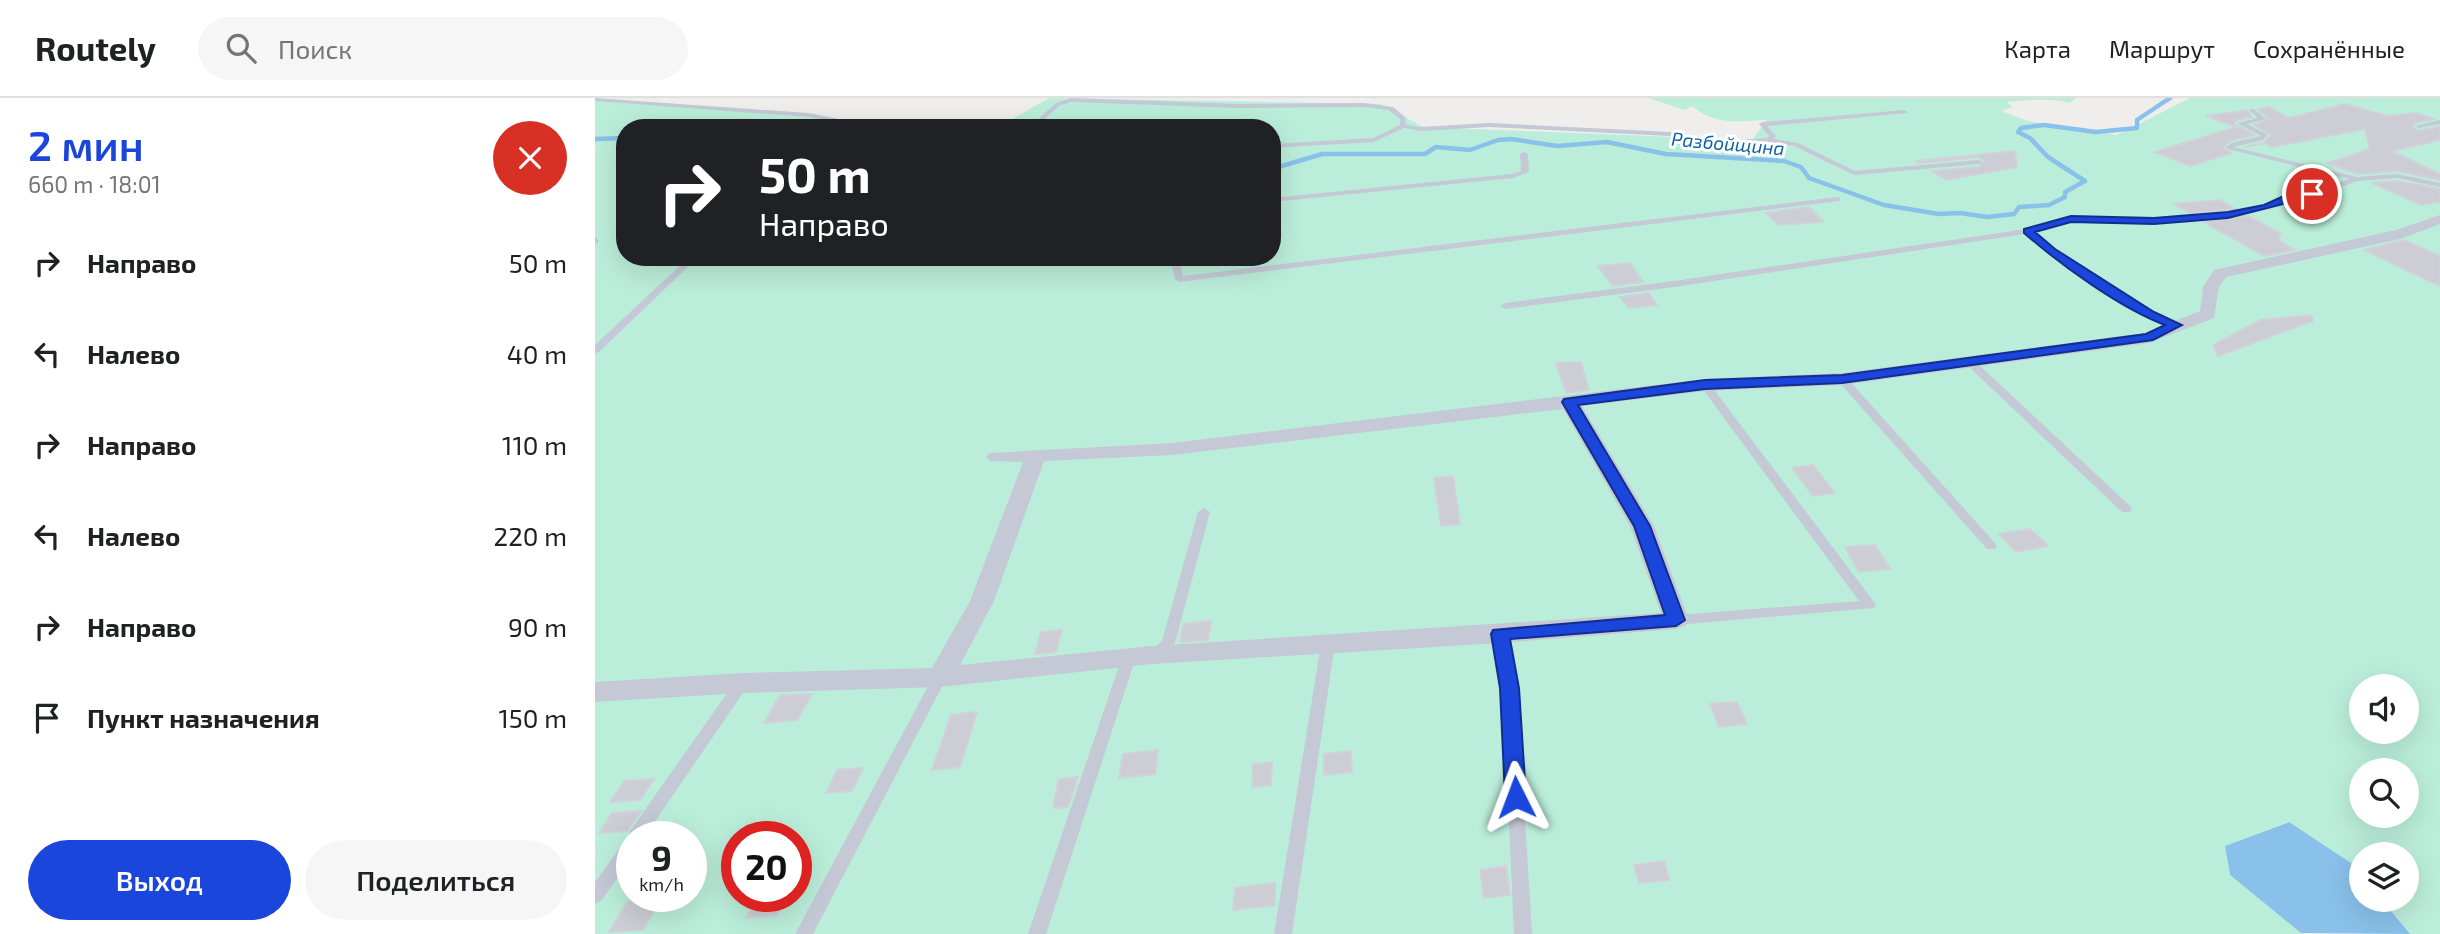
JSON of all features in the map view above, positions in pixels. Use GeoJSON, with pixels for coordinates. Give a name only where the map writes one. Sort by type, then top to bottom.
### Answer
{"type":"FeatureCollection","features":[{"type":"Feature","properties":{"kind":"street"},"geometry":{"type":"LineString","coordinates":[[997,457],[1172,449],[1705,384],[1842,379],[2149,338],[2208,314],[2211,287],[2220,273],[2400,234],[2440,219]]}},
{"type":"Feature","properties":{"kind":"street"},"geometry":{"type":"LineString","coordinates":[[595,692],[742,683],[940,677],[1152,655],[1500,634],[1676,620],[1642,526],[1569,402]]}},
{"type":"Feature","properties":{"kind":"street"},"geometry":{"type":"LineString","coordinates":[[940,677],[982,601],[1036,456]]}},
{"type":"Feature","properties":{"kind":"lane"},"geometry":{"type":"LineString","coordinates":[[595,99],[808,115],[829,119]]}},
{"type":"Feature","properties":{"kind":"lane"},"geometry":{"type":"LineString","coordinates":[[1040,119],[1057,105],[1070,100],[1239,106],[1364,104],[1391,108],[1403,118],[1403,126]]}},
{"type":"Feature","properties":{"kind":"lane"},"geometry":{"type":"LineString","coordinates":[[2252,110],[2263,119],[2240,123],[2265,135],[2261,139],[2233,144],[2230,148],[2357,179]]}},
{"type":"Feature","properties":{"kind":"lane"},"geometry":{"type":"LineString","coordinates":[[1769,140],[1773,136],[1762,124],[1771,121],[1823,120],[1905,111]]}},
{"type":"Feature","properties":{"kind":"lane"},"geometry":{"type":"LineString","coordinates":[[2418,126],[2440,122]]}},
{"type":"Feature","properties":{"kind":"lane"},"geometry":{"type":"LineString","coordinates":[[1281,145],[1374,140],[1403,126],[1574,127],[1670,134],[1724,143],[1769,140],[1796,144],[1854,173],[1979,162]]}},
{"type":"Feature","properties":{"kind":"lane"},"geometry":{"type":"LineString","coordinates":[[1281,199],[1513,176],[1524,172],[1524,154]]}},
{"type":"Feature","properties":{"kind":"lane"},"geometry":{"type":"LineString","coordinates":[[1505,306],[1681,283],[2027,231],[2071,219],[2154,221],[2228,215],[2267,207],[2289,197],[2312,194],[2357,179],[2397,176],[2440,185]]}},
{"type":"Feature","properties":{"kind":"lane"},"geometry":{"type":"LineString","coordinates":[[1176,266],[1179,279],[1837,199]]}},
{"type":"Feature","properties":{"kind":"lane"},"geometry":{"type":"LineString","coordinates":[[2027,231],[2051,251],[2150,315],[2176,325]]}},
{"type":"Feature","properties":{"kind":"lane"},"geometry":{"type":"LineString","coordinates":[[595,350],[684,266]]}},
{"type":"Feature","properties":{"kind":"lane"},"geometry":{"type":"LineString","coordinates":[[1971,363],[2126,509]]}},
{"type":"Feature","properties":{"kind":"lane"},"geometry":{"type":"LineString","coordinates":[[1842,379],[1991,546]]}},
{"type":"Feature","properties":{"kind":"lane"},"geometry":{"type":"LineString","coordinates":[[1676,620],[1869,606],[1705,384]]}},
{"type":"Feature","properties":{"kind":"lane"},"geometry":{"type":"LineString","coordinates":[[1152,655],[1168,643],[1204,512]]}},
{"type":"Feature","properties":{"kind":"lane"},"geometry":{"type":"LineString","coordinates":[[1500,634],[1510,688],[1523,934]]}},
{"type":"Feature","properties":{"kind":"lane"},"geometry":{"type":"LineString","coordinates":[[1283,934],[1328,644]]}},
{"type":"Feature","properties":{"kind":"lane"},"geometry":{"type":"LineString","coordinates":[[1037,934],[1129,657]]}},
{"type":"Feature","properties":{"kind":"lane"},"geometry":{"type":"LineString","coordinates":[[804,934],[940,677]]}},
{"type":"Feature","properties":{"kind":"lane"},"geometry":{"type":"LineString","coordinates":[[646,821],[742,683]]}},
{"type":"Feature","properties":{"kind":"lane"},"geometry":{"type":"LineString","coordinates":[[595,897],[616,866]]}},
{"type":"Feature","properties":{"kind":"green space"},"geometry":{"type":"Polygon","coordinates":[[[595,98],[825,119],[616,119],[616,266],[1281,266],[1281,119],[1012,119],[1049,98],[1381,104],[1423,127],[1752,140],[1767,120],[1718,119],[1709,117],[1692,106],[1684,110],[1648,98],[2076,98],[2070,103],[2048,100],[2007,102],[2012,107],[2002,111],[2027,121],[2117,135],[2190,98],[2440,98],[2440,934],[2410,934],[2392,912],[2419,912],[2419,842],[2349,842],[2349,862],[2288,822],[2225,846],[2230,875],[2301,933],[2306,934],[595,934],[595,98]]]}},
{"type":"Feature","properties":{"kind":"water"},"geometry":{"type":"Polygon","coordinates":[[[2289,822],[2349,862],[2349,912],[2392,912],[2410,934],[2301,933],[2230,875],[2225,846],[2289,822]]]}},
{"type":"Feature","properties":{"kind":"building"},"geometry":{"type":"Polygon","coordinates":[[[2345,104],[2387,116],[2416,113],[2433,119],[2414,123],[2412,127],[2418,131],[2440,127],[2440,140],[2391,151],[2440,174],[2440,180],[2398,171],[2357,174],[2328,163],[2370,149],[2365,129],[2272,147],[2265,143],[2245,147],[2264,143],[2271,135],[2254,125],[2269,119],[2258,109],[2269,107],[2289,118],[2345,104]]]}},
{"type":"Feature","properties":{"kind":"building"},"geometry":{"type":"Polygon","coordinates":[[[2247,110],[2252,117],[2236,120],[2234,124],[2254,135],[2229,141],[2223,148],[2232,153],[2190,166],[2155,152],[2236,127],[2206,116],[2247,110]]]}},
{"type":"Feature","properties":{"kind":"building"},"geometry":{"type":"Polygon","coordinates":[[[2015,151],[2017,167],[1946,180],[1932,171],[1979,167],[1985,161],[1979,157],[1919,163],[1917,161],[2015,151]]]}},
{"type":"Feature","properties":{"kind":"building"},"geometry":{"type":"Polygon","coordinates":[[[2397,181],[2440,189],[2440,202],[2421,205],[2372,183],[2397,181]]]}},
{"type":"Feature","properties":{"kind":"building"},"geometry":{"type":"Polygon","coordinates":[[[2220,200],[2235,209],[2190,213],[2174,204],[2220,200]]]}},
{"type":"Feature","properties":{"kind":"building"},"geometry":{"type":"Polygon","coordinates":[[[1809,207],[1823,222],[1779,225],[1766,213],[1809,207]]]}},
{"type":"Feature","properties":{"kind":"building"},"geometry":{"type":"Polygon","coordinates":[[[2248,216],[2281,234],[2278,240],[2295,250],[2264,256],[2204,222],[2248,216]]]}},
{"type":"Feature","properties":{"kind":"building"},"geometry":{"type":"Polygon","coordinates":[[[2404,240],[2440,256],[2440,286],[2364,250],[2404,240]]]}},
{"type":"Feature","properties":{"kind":"building"},"geometry":{"type":"Polygon","coordinates":[[[1630,263],[1643,282],[1613,286],[1598,266],[1630,263]]]}},
{"type":"Feature","properties":{"kind":"building"},"geometry":{"type":"Polygon","coordinates":[[[1649,293],[1657,305],[1629,308],[1620,297],[1649,293]]]}},
{"type":"Feature","properties":{"kind":"building"},"geometry":{"type":"Polygon","coordinates":[[[2311,315],[2313,321],[2218,356],[2213,345],[2261,320],[2311,315]]]}},
{"type":"Feature","properties":{"kind":"building"},"geometry":{"type":"Polygon","coordinates":[[[1581,362],[1589,390],[1566,393],[1556,363],[1581,362]]]}},
{"type":"Feature","properties":{"kind":"building"},"geometry":{"type":"Polygon","coordinates":[[[1813,465],[1835,493],[1813,496],[1792,468],[1813,465]]]}},
{"type":"Feature","properties":{"kind":"building"},"geometry":{"type":"Polygon","coordinates":[[[1453,476],[1460,524],[1441,526],[1434,478],[1453,476]]]}},
{"type":"Feature","properties":{"kind":"building"},"geometry":{"type":"Polygon","coordinates":[[[2030,529],[2048,546],[2016,552],[1999,534],[2030,529]]]}},
{"type":"Feature","properties":{"kind":"building"},"geometry":{"type":"Polygon","coordinates":[[[1875,545],[1890,569],[1859,572],[1845,547],[1875,545]]]}},
{"type":"Feature","properties":{"kind":"building"},"geometry":{"type":"Polygon","coordinates":[[[1211,621],[1208,640],[1180,642],[1183,624],[1211,621]]]}},
{"type":"Feature","properties":{"kind":"building"},"geometry":{"type":"Polygon","coordinates":[[[1062,630],[1056,652],[1035,654],[1041,632],[1062,630]]]}},
{"type":"Feature","properties":{"kind":"building"},"geometry":{"type":"Polygon","coordinates":[[[812,694],[797,720],[764,723],[780,695],[812,694]]]}},
{"type":"Feature","properties":{"kind":"building"},"geometry":{"type":"Polygon","coordinates":[[[1737,702],[1747,724],[1719,727],[1710,704],[1737,702]]]}},
{"type":"Feature","properties":{"kind":"building"},"geometry":{"type":"Polygon","coordinates":[[[977,712],[960,767],[932,770],[951,715],[977,712]]]}},
{"type":"Feature","properties":{"kind":"building"},"geometry":{"type":"Polygon","coordinates":[[[1158,750],[1155,774],[1119,778],[1123,754],[1158,750]]]}},
{"type":"Feature","properties":{"kind":"building"},"geometry":{"type":"Polygon","coordinates":[[[1351,751],[1352,772],[1324,775],[1324,754],[1351,751]]]}},
{"type":"Feature","properties":{"kind":"building"},"geometry":{"type":"Polygon","coordinates":[[[1272,762],[1271,785],[1252,787],[1253,764],[1272,762]]]}},
{"type":"Feature","properties":{"kind":"building"},"geometry":{"type":"Polygon","coordinates":[[[863,768],[852,791],[826,793],[837,770],[863,768]]]}},
{"type":"Feature","properties":{"kind":"building"},"geometry":{"type":"Polygon","coordinates":[[[1078,777],[1068,807],[1053,808],[1059,779],[1078,777]]]}},
{"type":"Feature","properties":{"kind":"building"},"geometry":{"type":"Polygon","coordinates":[[[654,779],[640,800],[610,802],[624,781],[654,779]]]}},
{"type":"Feature","properties":{"kind":"building"},"geometry":{"type":"Polygon","coordinates":[[[641,811],[634,821],[616,821],[616,832],[599,833],[612,813],[641,811]]]}},
{"type":"Feature","properties":{"kind":"building"},"geometry":{"type":"Polygon","coordinates":[[[1664,861],[1669,880],[1639,883],[1634,865],[1664,861]]]}},
{"type":"Feature","properties":{"kind":"building"},"geometry":{"type":"Polygon","coordinates":[[[1506,866],[1510,895],[1484,898],[1480,870],[1506,866]]]}},
{"type":"Feature","properties":{"kind":"building"},"geometry":{"type":"Polygon","coordinates":[[[1275,883],[1275,905],[1233,910],[1235,888],[1275,883]]]}},
{"type":"Feature","properties":{"kind":"building"},"geometry":{"type":"Polygon","coordinates":[[[621,912],[653,912],[643,930],[609,932],[621,912]]]}},
{"type":"Feature","properties":{"kind":"building"},"geometry":{"type":"Polygon","coordinates":[[[749,912],[778,912],[777,915],[746,918],[749,912]]]}},
{"type":"Feature","properties":{"kind":"waterway","name":"Разбойщина"},"geometry":{"type":"LineString","coordinates":[[1281,166],[1322,154],[1425,154],[1436,147],[1470,150],[1498,140],[1511,139],[1557,146],[1607,142],[1666,154],[1784,161],[1801,167],[1809,178],[1884,205],[1939,214],[1960,213],[1987,217],[2014,214],[2019,207],[2049,205],[2065,197],[2065,192],[2085,181],[2048,157],[2030,138],[2018,132],[2021,128],[2044,125],[2096,132],[2137,128],[2137,120],[2170,98]]}},
{"type":"Feature","properties":{"kind":"waterway","name":"Разбойщина"},"geometry":{"type":"LineString","coordinates":[[595,139],[616,138]]}},
{"type":"Feature","properties":{"kind":"route"},"geometry":{"type":"LineString","coordinates":[[1516,797],[1510,688],[1500,634],[1676,620],[1642,526],[1569,402],[1705,384],[1842,379],[2149,338],[2176,325],[2150,315],[2051,251],[2027,231],[2071,219],[2154,221],[2228,215],[2267,207],[2289,197],[2312,194]]}}]}
